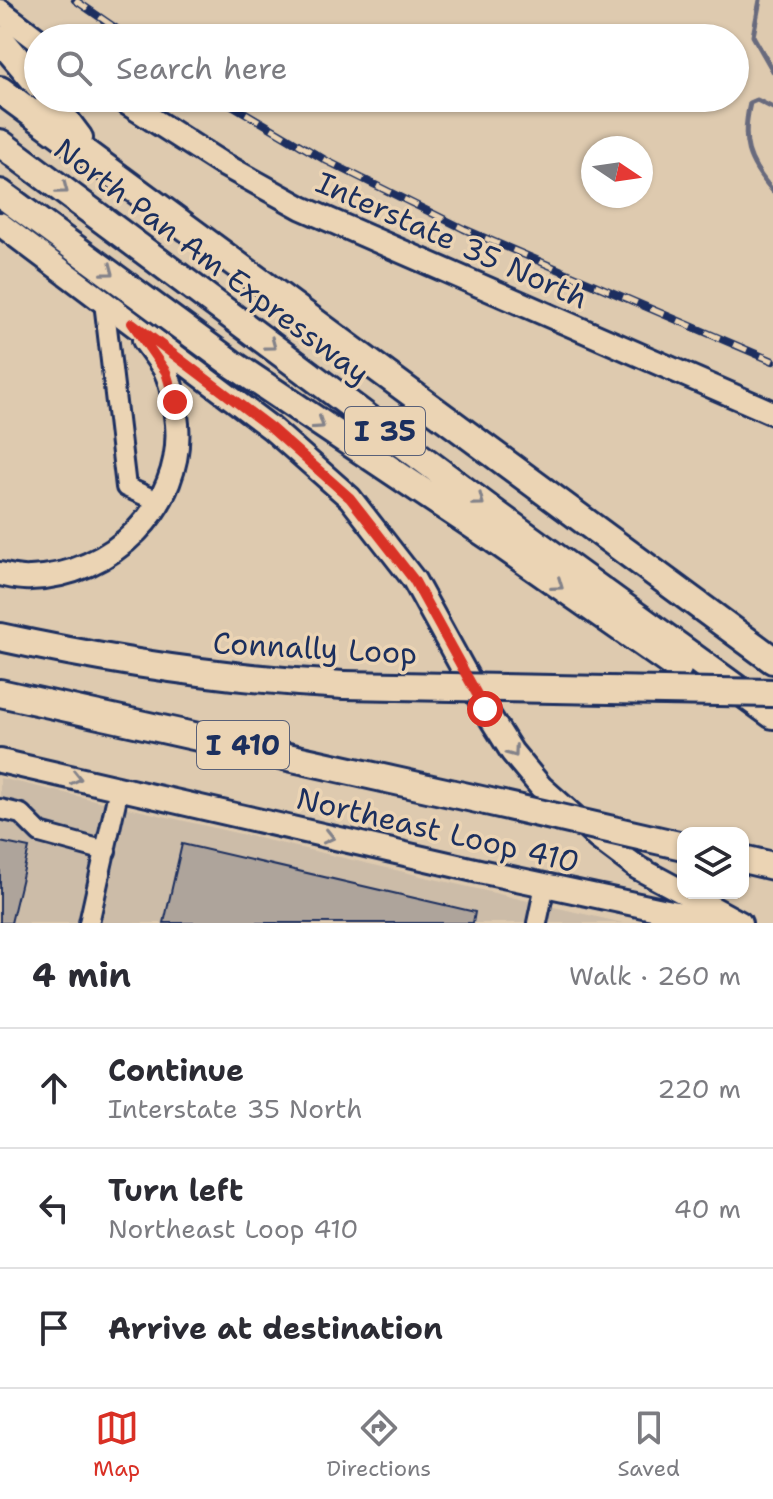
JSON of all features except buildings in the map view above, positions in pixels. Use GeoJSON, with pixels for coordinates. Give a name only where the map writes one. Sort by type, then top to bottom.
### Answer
{"type":"FeatureCollection","features":[{"type":"Feature","properties":{"kind":"highway"},"geometry":{"type":"LineString","coordinates":[[0,39],[24,67]]}},
{"type":"Feature","properties":{"kind":"highway","name":"North Pan Am Expressway"},"geometry":{"type":"LineString","coordinates":[[0,90],[24,108]]}},
{"type":"Feature","properties":{"kind":"highway","name":"North Pan Am Expressway"},"geometry":{"type":"LineString","coordinates":[[30,112],[773,660]]}},
{"type":"Feature","properties":{"kind":"highway"},"geometry":{"type":"LineString","coordinates":[[60,112],[98,163]]}},
{"type":"Feature","properties":{"kind":"highway","name":"North Pan Am Expressway"},"geometry":{"type":"LineString","coordinates":[[0,143],[499,516],[773,715]]}},
{"type":"Feature","properties":{"kind":"highway"},"geometry":{"type":"LineString","coordinates":[[0,193],[231,363],[773,731]]}},
{"type":"Feature","properties":{"kind":"highway","name":"Connally Loop"},"geometry":{"type":"LineString","coordinates":[[0,637],[110,660],[271,681],[773,693]]}},
{"type":"Feature","properties":{"kind":"highway"},"geometry":{"type":"LineString","coordinates":[[494,688],[708,678],[773,679]]}},
{"type":"Feature","properties":{"kind":"highway","name":"I 410"},"geometry":{"type":"LineString","coordinates":[[0,693],[677,845]]}},
{"type":"Feature","properties":{"kind":"highway"},"geometry":{"type":"LineString","coordinates":[[749,860],[773,866]]}},
{"type":"Feature","properties":{"kind":"main road"},"geometry":{"type":"LineString","coordinates":[[0,11],[24,29]]}},
{"type":"Feature","properties":{"kind":"main road","name":"Interstate 35 North"},"geometry":{"type":"LineString","coordinates":[[141,112],[219,162],[302,208],[773,413]]}},
{"type":"Feature","properties":{"kind":"main road"},"geometry":{"type":"LineString","coordinates":[[0,224],[271,428],[350,498],[414,580],[485,709],[512,752],[541,787],[598,838],[638,868],[677,888]]}},
{"type":"Feature","properties":{"kind":"main road"},"geometry":{"type":"LineString","coordinates":[[0,574],[30,578],[82,567],[117,550],[144,524],[167,489],[178,443],[175,402],[166,372],[132,323]]}},
{"type":"Feature","properties":{"kind":"main road","name":"Northeast Loop 410"},"geometry":{"type":"LineString","coordinates":[[0,761],[723,923]]}},
{"type":"Feature","properties":{"kind":"main road"},"geometry":{"type":"LineString","coordinates":[[697,899],[740,923]]}},
{"type":"Feature","properties":{"kind":"lane"},"geometry":{"type":"LineString","coordinates":[[104,302],[126,487],[159,502]]}},
{"type":"Feature","properties":{"kind":"lane"},"geometry":{"type":"LineString","coordinates":[[89,923],[119,788]]}},
{"type":"Feature","properties":{"kind":"lane"},"geometry":{"type":"LineString","coordinates":[[0,809],[21,814],[40,833],[106,851]]}},
{"type":"Feature","properties":{"kind":"lane"},"geometry":{"type":"LineString","coordinates":[[537,923],[545,885]]}},
{"type":"Feature","properties":{"kind":"shaded area"},"geometry":{"type":"Polygon","coordinates":[[[0,778],[623,923],[0,923],[0,778]]]}},
{"type":"Feature","properties":{"kind":"waterway"},"geometry":{"type":"LineString","coordinates":[[760,0],[753,36],[773,71]]}},
{"type":"Feature","properties":{"kind":"waterway"},"geometry":{"type":"LineString","coordinates":[[749,108],[750,103],[757,100],[773,108]]}},
{"type":"Feature","properties":{"kind":"waterway"},"geometry":{"type":"LineString","coordinates":[[748,112],[748,150],[757,170],[773,191]]}},
{"type":"Feature","properties":{"kind":"railway"},"geometry":{"type":"LineString","coordinates":[[75,0],[110,24]]}},
{"type":"Feature","properties":{"kind":"railway"},"geometry":{"type":"LineString","coordinates":[[244,112],[327,161],[464,229],[773,361]]}},
{"type":"Feature","properties":{"kind":"route"},"geometry":{"type":"LineString","coordinates":[[175,402],[166,372],[132,323],[271,428],[350,498],[414,580],[485,709]]}}]}
